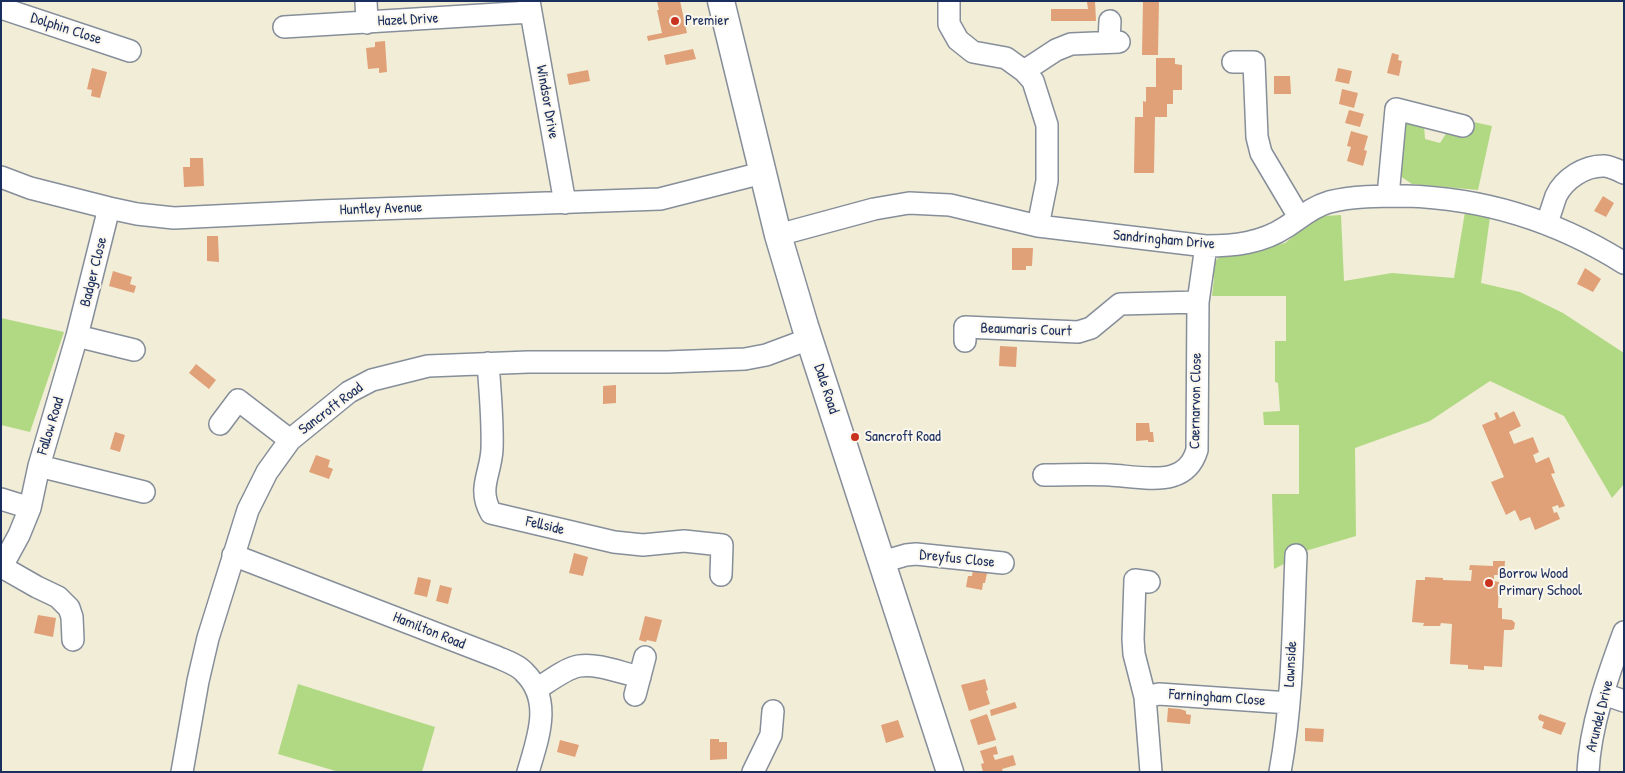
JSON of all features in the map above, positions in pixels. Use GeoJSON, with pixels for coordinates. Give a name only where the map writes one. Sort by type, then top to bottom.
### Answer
{"type":"FeatureCollection","features":[{"type":"Feature","properties":{"kind":"main road","name":"Dale Road"},"geometry":{"type":"LineString","coordinates":[[721,1],[778,235],[950,772]]}},
{"type":"Feature","properties":{"kind":"street"},"geometry":{"type":"LineString","coordinates":[[366,1],[367,23]]}},
{"type":"Feature","properties":{"kind":"street"},"geometry":{"type":"LineString","coordinates":[[949,1],[949,24],[958,40],[974,52],[1006,58],[1024,70],[1032,81],[1047,125],[1047,181],[1038,226]]}},
{"type":"Feature","properties":{"kind":"street","name":"Hazel Drive"},"geometry":{"type":"LineString","coordinates":[[284,28],[367,23],[530,7]]}},
{"type":"Feature","properties":{"kind":"street","name":"Windsor Drive"},"geometry":{"type":"LineString","coordinates":[[530,7],[565,203]]}},
{"type":"Feature","properties":{"kind":"street","name":"Dolphin Close"},"geometry":{"type":"LineString","coordinates":[[1,8],[130,51]]}},
{"type":"Feature","properties":{"kind":"street"},"geometry":{"type":"LineString","coordinates":[[1024,70],[1056,50],[1071,44],[1113,35]]}},
{"type":"Feature","properties":{"kind":"street"},"geometry":{"type":"LineString","coordinates":[[1233,62],[1254,62],[1259,146],[1265,161],[1299,217]]}},
{"type":"Feature","properties":{"kind":"street"},"geometry":{"type":"LineString","coordinates":[[1388,196],[1396,109],[1463,126]]}},
{"type":"Feature","properties":{"kind":"street"},"geometry":{"type":"LineString","coordinates":[[1547,223],[1562,187],[1574,176],[1589,169],[1604,166],[1624,172]]}},
{"type":"Feature","properties":{"kind":"street","name":"Huntley Avenue"},"geometry":{"type":"LineString","coordinates":[[1,177],[30,188],[109,208],[137,214],[174,218],[660,199],[762,173]]}},
{"type":"Feature","properties":{"kind":"street","name":"Sandringham Drive"},"geometry":{"type":"LineString","coordinates":[[778,235],[874,209],[909,203],[950,205],[1038,226],[1206,246],[1232,245],[1259,240],[1328,203],[1388,196],[1430,197],[1481,204],[1547,223],[1595,245],[1624,263]]}},
{"type":"Feature","properties":{"kind":"street","name":"Badger Close"},"geometry":{"type":"LineString","coordinates":[[77,336],[109,208]]}},
{"type":"Feature","properties":{"kind":"street","name":"Caernarvon Close"},"geometry":{"type":"LineString","coordinates":[[1044,474],[1164,478],[1188,467],[1194,460],[1197,450],[1198,302],[1206,246]]}},
{"type":"Feature","properties":{"kind":"street","name":"Beaumaris Court"},"geometry":{"type":"LineString","coordinates":[[965,334],[1078,332],[1091,328],[1120,304],[1198,302]]}},
{"type":"Feature","properties":{"kind":"street"},"geometry":{"type":"LineString","coordinates":[[77,336],[134,350]]}},
{"type":"Feature","properties":{"kind":"street","name":"Fallow Road"},"geometry":{"type":"LineString","coordinates":[[2,567],[19,535],[30,508],[39,466],[77,336]]}},
{"type":"Feature","properties":{"kind":"street","name":"Sancroft Road"},"geometry":{"type":"LineString","coordinates":[[182,772],[198,681],[208,638],[248,510],[264,479],[290,440],[350,392],[372,380],[428,366],[488,363],[667,362],[745,358],[766,355],[810,339]]}},
{"type":"Feature","properties":{"kind":"street","name":"Fellside"},"geometry":{"type":"LineString","coordinates":[[488,363],[492,450],[484,489],[484,502],[490,513],[614,542],[643,545],[684,541],[722,545],[721,575]]}},
{"type":"Feature","properties":{"kind":"street"},"geometry":{"type":"LineString","coordinates":[[220,424],[238,400],[290,440]]}},
{"type":"Feature","properties":{"kind":"street"},"geometry":{"type":"LineString","coordinates":[[39,466],[144,492]]}},
{"type":"Feature","properties":{"kind":"street"},"geometry":{"type":"LineString","coordinates":[[1,499],[30,508]]}},
{"type":"Feature","properties":{"kind":"street","name":"Dreyfus Close"},"geometry":{"type":"LineString","coordinates":[[882,562],[916,554],[1003,563]]}},
{"type":"Feature","properties":{"kind":"street","name":"Hamilton Road"},"geometry":{"type":"LineString","coordinates":[[233,555],[497,657],[524,671],[537,689],[542,707],[537,742],[528,772]]}},
{"type":"Feature","properties":{"kind":"street","name":"Lawnside"},"geometry":{"type":"LineString","coordinates":[[1280,772],[1287,730],[1296,555]]}},
{"type":"Feature","properties":{"kind":"street"},"geometry":{"type":"LineString","coordinates":[[2,567],[58,597],[69,608],[72,617],[72,640]]}},
{"type":"Feature","properties":{"kind":"street","name":"Farningham Close"},"geometry":{"type":"LineString","coordinates":[[1149,582],[1135,580],[1132,639],[1137,670],[1146,696],[1151,772]]}},
{"type":"Feature","properties":{"kind":"street","name":"Arundel Drive"},"geometry":{"type":"LineString","coordinates":[[1588,772],[1592,743],[1604,694],[1624,632]]}},
{"type":"Feature","properties":{"kind":"street"},"geometry":{"type":"LineString","coordinates":[[537,689],[572,668],[579,666],[601,668],[640,677]]}},
{"type":"Feature","properties":{"kind":"street","name":"Farningham Close"},"geometry":{"type":"LineString","coordinates":[[1146,696],[1160,694],[1289,702]]}},
{"type":"Feature","properties":{"kind":"street"},"geometry":{"type":"LineString","coordinates":[[1604,694],[1624,702]]}},
{"type":"Feature","properties":{"kind":"street"},"geometry":{"type":"LineString","coordinates":[[753,772],[771,735],[773,711]]}},
{"type":"Feature","properties":{"kind":"green space"},"geometry":{"type":"Polygon","coordinates":[[[1405,120],[1424,125],[1425,139],[1440,143],[1447,132],[1469,121],[1492,126],[1478,190],[1412,184],[1394,172],[1405,120]]]}},
{"type":"Feature","properties":{"kind":"green space"},"geometry":{"type":"Polygon","coordinates":[[[1465,212],[1490,217],[1481,283],[1520,292],[1563,313],[1624,353],[1624,484],[1612,498],[1564,416],[1490,381],[1430,421],[1355,448],[1356,536],[1302,552],[1274,569],[1272,494],[1299,494],[1299,425],[1264,425],[1263,412],[1280,411],[1278,383],[1275,382],[1275,341],[1286,341],[1286,296],[1212,296],[1214,278],[1209,273],[1213,264],[1220,256],[1285,243],[1309,224],[1324,216],[1341,215],[1344,281],[1392,273],[1454,278],[1465,212]]]}},
{"type":"Feature","properties":{"kind":"green space"},"geometry":{"type":"Polygon","coordinates":[[[1,318],[64,332],[30,432],[1,425],[1,318]]]}},
{"type":"Feature","properties":{"kind":"green space"},"geometry":{"type":"Polygon","coordinates":[[[298,684],[435,727],[422,772],[339,772],[278,754],[298,684]]]}},
{"type":"Feature","properties":{"kind":"building"},"geometry":{"type":"Polygon","coordinates":[[[657,1],[680,1],[687,33],[648,41],[647,36],[662,33],[657,1]]]}},
{"type":"Feature","properties":{"kind":"building"},"geometry":{"type":"Polygon","coordinates":[[[1095,1],[1096,21],[1051,21],[1051,9],[1088,9],[1087,2],[1095,1]]]}},
{"type":"Feature","properties":{"kind":"building"},"geometry":{"type":"Polygon","coordinates":[[[1143,1],[1159,1],[1158,55],[1142,55],[1143,1]]]}},
{"type":"Feature","properties":{"kind":"building"},"geometry":{"type":"Polygon","coordinates":[[[385,41],[387,72],[379,73],[379,68],[368,69],[366,48],[375,47],[375,42],[385,41]]]}},
{"type":"Feature","properties":{"kind":"building"},"geometry":{"type":"Polygon","coordinates":[[[693,49],[696,59],[666,65],[664,55],[693,49]]]}},
{"type":"Feature","properties":{"kind":"building"},"geometry":{"type":"Polygon","coordinates":[[[1392,53],[1399,55],[1398,60],[1402,61],[1399,76],[1387,73],[1392,53]]]}},
{"type":"Feature","properties":{"kind":"building"},"geometry":{"type":"Polygon","coordinates":[[[1156,58],[1175,58],[1175,64],[1182,65],[1182,90],[1173,90],[1173,104],[1167,104],[1167,117],[1155,117],[1154,173],[1134,173],[1135,117],[1143,117],[1143,101],[1146,102],[1146,87],[1156,87],[1156,58]]]}},
{"type":"Feature","properties":{"kind":"building"},"geometry":{"type":"Polygon","coordinates":[[[92,68],[107,72],[100,98],[91,96],[92,90],[87,89],[92,68]]]}},
{"type":"Feature","properties":{"kind":"building"},"geometry":{"type":"Polygon","coordinates":[[[1338,68],[1352,71],[1349,84],[1335,81],[1338,68]]]}},
{"type":"Feature","properties":{"kind":"building"},"geometry":{"type":"Polygon","coordinates":[[[588,70],[590,81],[569,85],[567,74],[588,70]]]}},
{"type":"Feature","properties":{"kind":"building"},"geometry":{"type":"Polygon","coordinates":[[[1274,76],[1290,76],[1291,94],[1274,94],[1274,76]]]}},
{"type":"Feature","properties":{"kind":"building"},"geometry":{"type":"Polygon","coordinates":[[[1342,89],[1358,93],[1354,108],[1339,104],[1342,89]]]}},
{"type":"Feature","properties":{"kind":"building"},"geometry":{"type":"Polygon","coordinates":[[[1349,110],[1364,114],[1360,127],[1345,123],[1349,110]]]}},
{"type":"Feature","properties":{"kind":"building"},"geometry":{"type":"Polygon","coordinates":[[[1351,131],[1368,136],[1364,150],[1367,151],[1363,166],[1347,161],[1351,147],[1347,146],[1351,131]]]}},
{"type":"Feature","properties":{"kind":"building"},"geometry":{"type":"Polygon","coordinates":[[[190,158],[203,158],[204,186],[184,187],[183,167],[190,167],[190,158]]]}},
{"type":"Feature","properties":{"kind":"building"},"geometry":{"type":"Polygon","coordinates":[[[1603,196],[1614,203],[1606,217],[1594,211],[1603,196]]]}},
{"type":"Feature","properties":{"kind":"building"},"geometry":{"type":"Polygon","coordinates":[[[207,236],[218,236],[219,262],[207,261],[207,236]]]}},
{"type":"Feature","properties":{"kind":"building"},"geometry":{"type":"Polygon","coordinates":[[[1012,248],[1033,248],[1032,266],[1026,266],[1026,270],[1012,270],[1012,248]]]}},
{"type":"Feature","properties":{"kind":"building"},"geometry":{"type":"Polygon","coordinates":[[[1585,268],[1601,279],[1593,292],[1577,284],[1585,268]]]}},
{"type":"Feature","properties":{"kind":"building"},"geometry":{"type":"Polygon","coordinates":[[[113,271],[132,277],[130,284],[136,286],[134,293],[109,286],[113,271]]]}},
{"type":"Feature","properties":{"kind":"building"},"geometry":{"type":"Polygon","coordinates":[[[1000,346],[1017,347],[1016,367],[999,366],[1000,346]]]}},
{"type":"Feature","properties":{"kind":"building"},"geometry":{"type":"Polygon","coordinates":[[[196,364],[216,380],[209,389],[189,373],[196,364]]]}},
{"type":"Feature","properties":{"kind":"building"},"geometry":{"type":"Polygon","coordinates":[[[616,385],[616,403],[603,404],[603,386],[616,385]]]}},
{"type":"Feature","properties":{"kind":"building"},"geometry":{"type":"Polygon","coordinates":[[[1514,411],[1521,426],[1509,432],[1514,444],[1533,437],[1539,452],[1533,455],[1536,463],[1549,457],[1555,473],[1551,474],[1565,506],[1559,508],[1558,505],[1552,507],[1554,513],[1557,512],[1560,519],[1535,530],[1530,517],[1520,521],[1515,510],[1506,515],[1491,482],[1504,477],[1482,425],[1496,419],[1494,413],[1497,412],[1500,418],[1514,411]]]}},
{"type":"Feature","properties":{"kind":"building"},"geometry":{"type":"Polygon","coordinates":[[[1136,423],[1149,423],[1150,432],[1153,432],[1154,442],[1148,442],[1148,440],[1136,441],[1136,423]]]}},
{"type":"Feature","properties":{"kind":"building"},"geometry":{"type":"Polygon","coordinates":[[[115,432],[125,435],[120,452],[110,449],[115,432]]]}},
{"type":"Feature","properties":{"kind":"building"},"geometry":{"type":"Polygon","coordinates":[[[316,455],[330,460],[328,467],[333,469],[329,479],[309,472],[316,455]]]}},
{"type":"Feature","properties":{"kind":"building"},"geometry":{"type":"Polygon","coordinates":[[[574,553],[588,557],[583,576],[569,573],[574,553]]]}},
{"type":"Feature","properties":{"kind":"building"},"geometry":{"type":"Polygon","coordinates":[[[1493,561],[1505,561],[1504,575],[1494,575],[1494,581],[1499,582],[1498,608],[1502,608],[1502,619],[1512,620],[1515,623],[1514,629],[1504,630],[1502,667],[1484,666],[1484,670],[1468,669],[1468,665],[1450,664],[1452,624],[1441,623],[1440,626],[1423,626],[1424,623],[1412,622],[1416,580],[1425,580],[1425,577],[1471,581],[1472,570],[1469,570],[1470,565],[1493,566],[1493,561]]]}},
{"type":"Feature","properties":{"kind":"building"},"geometry":{"type":"Polygon","coordinates":[[[973,570],[987,573],[982,590],[966,587],[968,576],[972,576],[973,570]]]}},
{"type":"Feature","properties":{"kind":"building"},"geometry":{"type":"Polygon","coordinates":[[[418,577],[431,580],[427,597],[414,594],[418,577]]]}},
{"type":"Feature","properties":{"kind":"building"},"geometry":{"type":"Polygon","coordinates":[[[440,585],[452,588],[448,604],[436,601],[440,585]]]}},
{"type":"Feature","properties":{"kind":"building"},"geometry":{"type":"Polygon","coordinates":[[[38,615],[56,618],[53,637],[34,633],[38,615]]]}},
{"type":"Feature","properties":{"kind":"building"},"geometry":{"type":"Polygon","coordinates":[[[645,616],[662,620],[656,642],[639,640],[645,616]]]}},
{"type":"Feature","properties":{"kind":"building"},"geometry":{"type":"Polygon","coordinates":[[[985,679],[990,704],[969,711],[961,685],[985,679]]]}},
{"type":"Feature","properties":{"kind":"building"},"geometry":{"type":"Polygon","coordinates":[[[1015,702],[1017,708],[991,716],[990,710],[1015,702]]]}},
{"type":"Feature","properties":{"kind":"building"},"geometry":{"type":"Polygon","coordinates":[[[1168,708],[1186,711],[1186,714],[1191,715],[1190,724],[1167,722],[1168,708]]]}},
{"type":"Feature","properties":{"kind":"building"},"geometry":{"type":"Polygon","coordinates":[[[987,714],[996,740],[978,745],[970,720],[987,714]]]}},
{"type":"Feature","properties":{"kind":"building"},"geometry":{"type":"Polygon","coordinates":[[[1540,714],[1566,723],[1561,735],[1542,728],[1544,722],[1539,720],[1540,714]]]}},
{"type":"Feature","properties":{"kind":"building"},"geometry":{"type":"Polygon","coordinates":[[[898,720],[904,737],[886,743],[881,725],[898,720]]]}},
{"type":"Feature","properties":{"kind":"building"},"geometry":{"type":"Polygon","coordinates":[[[1305,728],[1324,729],[1323,742],[1305,741],[1305,728]]]}},
{"type":"Feature","properties":{"kind":"building"},"geometry":{"type":"Polygon","coordinates":[[[710,739],[719,739],[719,742],[727,742],[727,759],[710,760],[710,739]]]}},
{"type":"Feature","properties":{"kind":"building"},"geometry":{"type":"Polygon","coordinates":[[[560,740],[579,745],[575,757],[557,752],[560,740]]]}},
{"type":"Feature","properties":{"kind":"building"},"geometry":{"type":"Polygon","coordinates":[[[996,746],[998,754],[993,755],[995,760],[1013,755],[1016,765],[1002,769],[1003,772],[983,772],[981,764],[984,763],[980,751],[996,746]]]}},
{"type":"Feature","properties":{"kind":"place","name":"Premier"},"geometry":{"type":"Point","coordinates":[675,21]}},
{"type":"Feature","properties":{"kind":"place","name":"Sancroft Road"},"geometry":{"type":"Point","coordinates":[855,437]}},
{"type":"Feature","properties":{"kind":"place","name":"Borrow Wood Primary School"},"geometry":{"type":"Point","coordinates":[1489,583]}}]}
